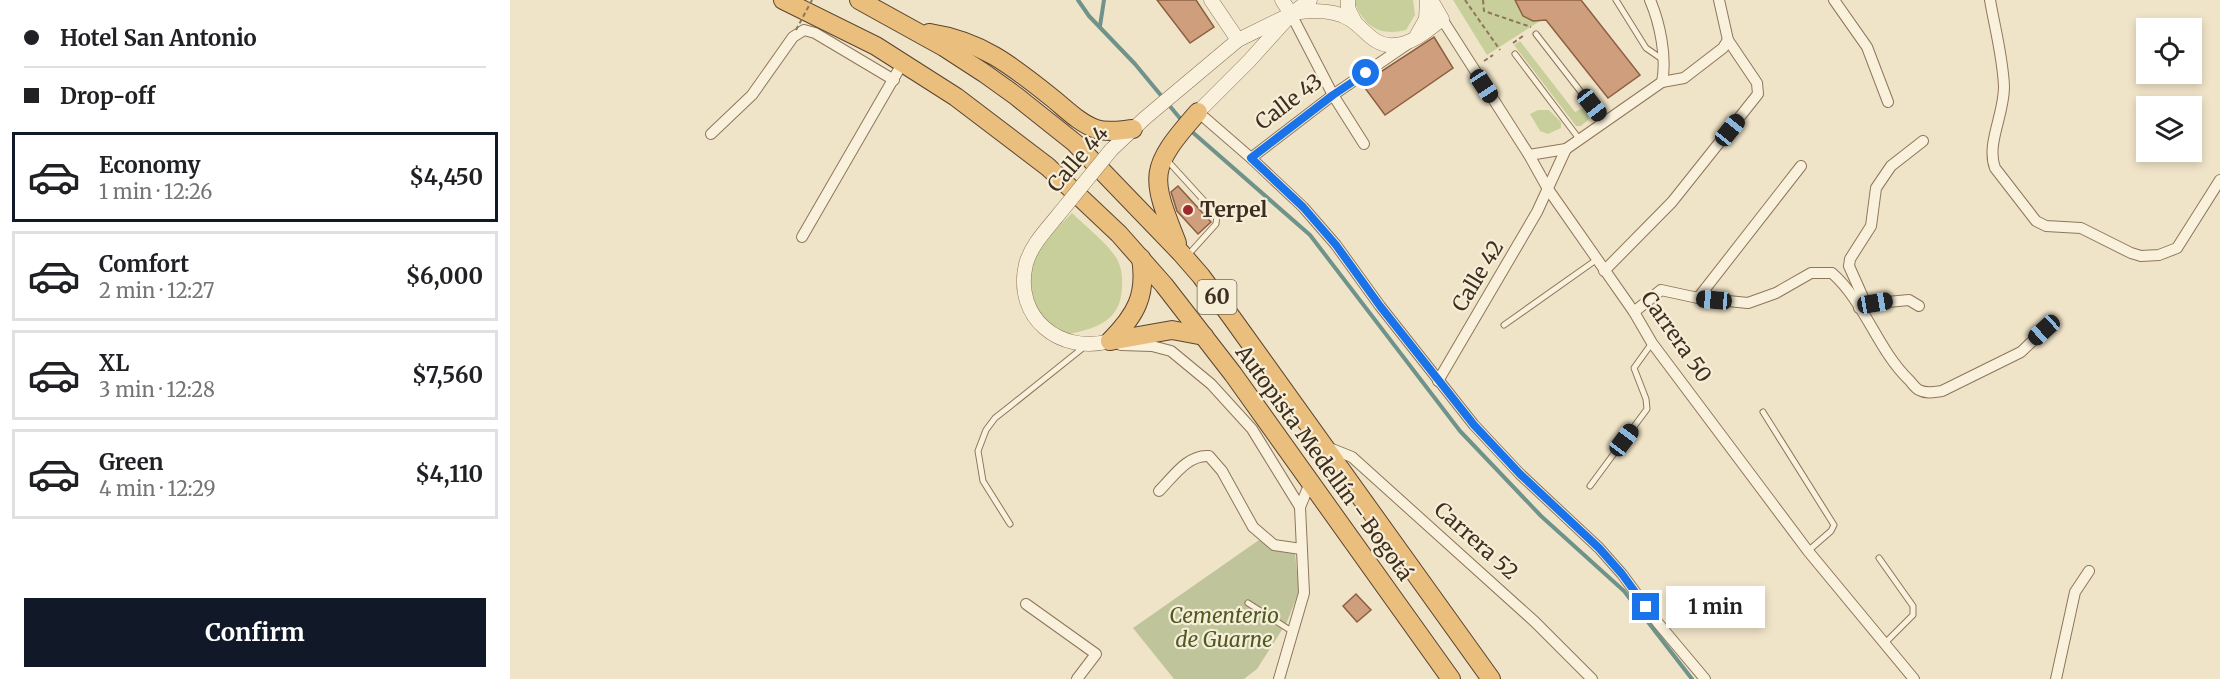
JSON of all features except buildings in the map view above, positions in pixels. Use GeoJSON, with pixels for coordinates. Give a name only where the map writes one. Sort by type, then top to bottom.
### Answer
{"type":"FeatureCollection","features":[{"type":"Feature","properties":{"kind":"highway","name":"Autopista Medellín - Bogotá"},"geometry":{"type":"LineString","coordinates":[[783,0],[876,46],[926,76],[1048,167],[1097,213],[1141,258],[1204,336],[1451,679]]}},
{"type":"Feature","properties":{"kind":"highway","name":"Autopista Medellín - Bogotá"},"geometry":{"type":"LineString","coordinates":[[859,0],[984,73],[1059,129],[1183,256],[1220,301],[1491,679]]}},
{"type":"Feature","properties":{"kind":"highway"},"geometry":{"type":"LineString","coordinates":[[915,31],[969,42],[1017,69],[1088,125],[1107,131],[1139,124]]}},
{"type":"Feature","properties":{"kind":"highway"},"geometry":{"type":"LineString","coordinates":[[1183,256],[1160,199],[1157,183],[1159,169],[1167,150],[1195,115]]}},
{"type":"Feature","properties":{"kind":"highway"},"geometry":{"type":"LineString","coordinates":[[1099,343],[1123,328],[1141,296],[1144,283],[1141,258]]}},
{"type":"Feature","properties":{"kind":"highway"},"geometry":{"type":"LineString","coordinates":[[1099,343],[1172,330],[1204,336]]}},
{"type":"Feature","properties":{"kind":"street"},"geometry":{"type":"LineString","coordinates":[[1211,0],[1238,40]]}},
{"type":"Feature","properties":{"kind":"street"},"geometry":{"type":"LineString","coordinates":[[1282,0],[1333,95],[1364,144]]}},
{"type":"Feature","properties":{"kind":"street","name":"Calle 44"},"geometry":{"type":"LineString","coordinates":[[1099,343],[1065,341],[1045,330],[1037,321],[1025,291],[1026,264],[1032,249],[1111,150],[1139,124],[1238,40],[1291,14],[1310,0]]}},
{"type":"Feature","properties":{"kind":"street"},"geometry":{"type":"LineString","coordinates":[[1348,0],[1348,8],[1355,22],[1365,34],[1378,42],[1393,46],[1414,40],[1426,19],[1429,0]]}},
{"type":"Feature","properties":{"kind":"street","name":"Carrera 50"},"geometry":{"type":"LineString","coordinates":[[1429,0],[1529,155],[1548,189],[1634,312],[1652,343],[1808,551],[1914,679]]}},
{"type":"Feature","properties":{"kind":"street"},"geometry":{"type":"LineString","coordinates":[[1650,0],[1659,21],[1665,71],[1662,82]]}},
{"type":"Feature","properties":{"kind":"street"},"geometry":{"type":"LineString","coordinates":[[1604,271],[1672,202],[1758,94],[1757,83],[1728,40],[1719,0]]}},
{"type":"Feature","properties":{"kind":"street"},"geometry":{"type":"LineString","coordinates":[[1834,0],[1867,46],[1888,102]]}},
{"type":"Feature","properties":{"kind":"street"},"geometry":{"type":"LineString","coordinates":[[1990,0],[2004,87],[2003,108],[1991,151],[1992,160],[1995,168],[2036,221],[2046,226],[2081,228],[2141,256],[2159,255],[2177,248],[2220,180]]}},
{"type":"Feature","properties":{"kind":"street"},"geometry":{"type":"LineString","coordinates":[[1291,14],[1307,11],[1329,12],[1355,22]]}},
{"type":"Feature","properties":{"kind":"street","name":"Calle 44"},"geometry":{"type":"LineString","coordinates":[[1195,115],[1249,61],[1291,14]]}},
{"type":"Feature","properties":{"kind":"street","name":"Calle 43"},"geometry":{"type":"LineString","coordinates":[[1251,158],[1333,95],[1442,19]]}},
{"type":"Feature","properties":{"kind":"street"},"geometry":{"type":"LineString","coordinates":[[711,134],[752,95],[793,37],[804,30],[815,33],[894,81]]}},
{"type":"Feature","properties":{"kind":"street"},"geometry":{"type":"LineString","coordinates":[[1529,155],[1566,149],[1662,82],[1684,78],[1723,48],[1728,40]]}},
{"type":"Feature","properties":{"kind":"street"},"geometry":{"type":"LineString","coordinates":[[802,237],[903,64]]}},
{"type":"Feature","properties":{"kind":"street"},"geometry":{"type":"LineString","coordinates":[[1195,115],[1251,158],[1303,207],[1336,245],[1380,306],[1474,425],[1520,474],[1607,556],[1705,679]]}},
{"type":"Feature","properties":{"kind":"street"},"geometry":{"type":"LineString","coordinates":[[1862,306],[1849,266],[1850,259],[1871,226],[1876,188],[1891,166],[1923,141]]}},
{"type":"Feature","properties":{"kind":"street","name":"Calle 42"},"geometry":{"type":"LineString","coordinates":[[1438,381],[1532,221],[1566,149]]}},
{"type":"Feature","properties":{"kind":"street"},"geometry":{"type":"LineString","coordinates":[[1698,298],[1801,166]]}},
{"type":"Feature","properties":{"kind":"street"},"geometry":{"type":"LineString","coordinates":[[1634,312],[1661,290],[1698,298],[1748,303],[1776,293],[1810,273],[1832,273],[1862,306],[1900,371],[1919,390],[1930,393],[1942,391],[2020,351],[2044,330]]}},
{"type":"Feature","properties":{"kind":"street"},"geometry":{"type":"LineString","coordinates":[[1862,306],[1909,300],[1919,306]]}},
{"type":"Feature","properties":{"kind":"street"},"geometry":{"type":"LineString","coordinates":[[1099,343],[1152,346],[1171,351],[1203,377],[1252,429],[1300,507]]}},
{"type":"Feature","properties":{"kind":"street","name":"Carrera 52"},"geometry":{"type":"LineString","coordinates":[[1323,446],[1352,457],[1535,622],[1592,679]]}},
{"type":"Feature","properties":{"kind":"street"},"geometry":{"type":"LineString","coordinates":[[1159,491],[1192,458],[1209,456],[1222,471],[1253,527],[1274,545],[1301,549]]}},
{"type":"Feature","properties":{"kind":"street"},"geometry":{"type":"LineString","coordinates":[[1279,679],[1304,593],[1300,507],[1310,483]]}},
{"type":"Feature","properties":{"kind":"street"},"geometry":{"type":"LineString","coordinates":[[2056,679],[2075,592],[2090,571]]}},
{"type":"Feature","properties":{"kind":"street"},"geometry":{"type":"LineString","coordinates":[[1026,604],[1096,654],[1077,679]]}},
{"type":"Feature","properties":{"kind":"lane"},"geometry":{"type":"LineString","coordinates":[[1616,0],[1646,48],[1662,59]]}},
{"type":"Feature","properties":{"kind":"lane"},"geometry":{"type":"LineString","coordinates":[[1536,34],[1606,123]]}},
{"type":"Feature","properties":{"kind":"lane"},"geometry":{"type":"LineString","coordinates":[[1515,54],[1580,140]]}},
{"type":"Feature","properties":{"kind":"lane"},"geometry":{"type":"LineString","coordinates":[[1167,150],[1217,215],[1216,224],[1183,256]]}},
{"type":"Feature","properties":{"kind":"lane"},"geometry":{"type":"LineString","coordinates":[[1504,325],[1596,260]]}},
{"type":"Feature","properties":{"kind":"lane"},"geometry":{"type":"LineString","coordinates":[[1010,524],[983,482],[978,451],[986,430],[1008,407],[1099,343]]}},
{"type":"Feature","properties":{"kind":"lane"},"geometry":{"type":"LineString","coordinates":[[1590,486],[1647,409],[1646,399],[1634,368],[1652,343]]}},
{"type":"Feature","properties":{"kind":"lane"},"geometry":{"type":"LineString","coordinates":[[1763,412],[1834,525],[1831,531],[1808,551]]}},
{"type":"Feature","properties":{"kind":"lane"},"geometry":{"type":"LineString","coordinates":[[1879,558],[1913,606],[1913,615],[1883,644]]}},
{"type":"Feature","properties":{"kind":"lane"},"geometry":{"type":"LineString","coordinates":[[1248,603],[1293,632]]}},
{"type":"Feature","properties":{"kind":"path"},"geometry":{"type":"LineString","coordinates":[[796,30],[812,0]]}},
{"type":"Feature","properties":{"kind":"path"},"geometry":{"type":"LineString","coordinates":[[1465,0],[1500,50]]}},
{"type":"Feature","properties":{"kind":"path"},"geometry":{"type":"LineString","coordinates":[[1483,0],[1484,11],[1532,28]]}},
{"type":"Feature","properties":{"kind":"path"},"geometry":{"type":"LineString","coordinates":[[1513,42],[1523,36]]}},
{"type":"Feature","properties":{"kind":"path"},"geometry":{"type":"LineString","coordinates":[[1484,61],[1493,54]]}},
{"type":"Feature","properties":{"kind":"green space"},"geometry":{"type":"Polygon","coordinates":[[[1356,0],[1413,0],[1415,15],[1406,30],[1381,31],[1364,19],[1355,4],[1356,0]]]}},
{"type":"Feature","properties":{"kind":"green space"},"geometry":{"type":"Polygon","coordinates":[[[1453,0],[1517,0],[1523,16],[1533,21],[1540,21],[1487,55],[1453,0]]]}},
{"type":"Feature","properties":{"kind":"green space"},"geometry":{"type":"Polygon","coordinates":[[[1520,41],[1575,112],[1583,108],[1588,113],[1589,119],[1581,126],[1576,126],[1514,45],[1520,41]]]}},
{"type":"Feature","properties":{"kind":"green space"},"geometry":{"type":"Polygon","coordinates":[[[1538,110],[1549,110],[1561,122],[1561,128],[1548,134],[1540,131],[1530,114],[1538,110]]]}},
{"type":"Feature","properties":{"kind":"green space"},"geometry":{"type":"Polygon","coordinates":[[[1072,213],[1101,239],[1115,256],[1120,267],[1122,283],[1121,299],[1106,321],[1089,329],[1069,334],[1040,318],[1030,294],[1029,272],[1039,246],[1072,213]]]}},
{"type":"Feature","properties":{"kind":"green space","name":"Cementerio de Guarne"},"geometry":{"type":"Polygon","coordinates":[[[1259,540],[1272,550],[1295,554],[1299,591],[1287,622],[1257,669],[1244,679],[1174,679],[1133,628],[1259,540]]]}},
{"type":"Feature","properties":{"kind":"waterway"},"geometry":{"type":"LineString","coordinates":[[1078,0],[1089,16],[1135,64],[1183,122]]}},
{"type":"Feature","properties":{"kind":"waterway"},"geometry":{"type":"LineString","coordinates":[[1100,26],[1104,0]]}},
{"type":"Feature","properties":{"kind":"waterway"},"geometry":{"type":"LineString","coordinates":[[1190,130],[1310,235],[1460,431],[1541,516],[1624,591],[1692,679]]}},
{"type":"Feature","properties":{"kind":"place","name":"Terpel"},"geometry":{"type":"Point","coordinates":[1188,210]}},
{"type":"Feature","properties":{"kind":"route"},"geometry":{"type":"LineString","coordinates":[[1366,73],[1333,95],[1251,158],[1303,207],[1336,245],[1380,306],[1474,425],[1520,474],[1599,548],[1646,607]]}}]}
